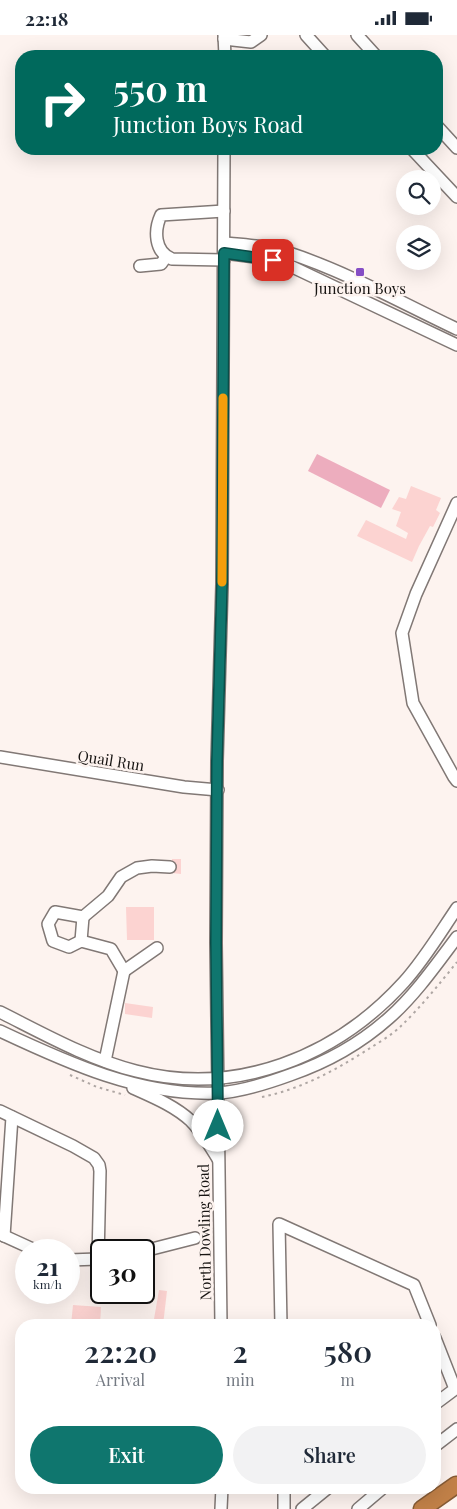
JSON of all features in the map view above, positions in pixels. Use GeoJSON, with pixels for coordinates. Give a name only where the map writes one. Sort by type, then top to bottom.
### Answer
{"type":"FeatureCollection","features":[{"type":"Feature","properties":{"kind":"highway"},"geometry":{"type":"LineString","coordinates":[[422,1509],[457,1484]]}},
{"type":"Feature","properties":{"kind":"highway"},"geometry":{"type":"LineString","coordinates":[[429,1509],[457,1484]]}},
{"type":"Feature","properties":{"kind":"street"},"geometry":{"type":"LineString","coordinates":[[225,50],[224,37],[251,42],[261,35]]}},
{"type":"Feature","properties":{"kind":"street"},"geometry":{"type":"LineString","coordinates":[[306,35],[320,50]]}},
{"type":"Feature","properties":{"kind":"street"},"geometry":{"type":"LineString","coordinates":[[358,35],[371,50]]}},
{"type":"Feature","properties":{"kind":"street"},"geometry":{"type":"LineString","coordinates":[[443,133],[457,148]]}},
{"type":"Feature","properties":{"kind":"street","name":"North Dowling Road"},"geometry":{"type":"LineString","coordinates":[[221,1319],[216,943],[217,761],[222,574],[224,155]]}},
{"type":"Feature","properties":{"kind":"street"},"geometry":{"type":"LineString","coordinates":[[418,155],[457,197]]}},
{"type":"Feature","properties":{"kind":"street"},"geometry":{"type":"LineString","coordinates":[[224,211],[161,215],[157,225],[156,236],[158,245],[166,257],[172,259],[256,246],[288,253],[331,269],[457,329]]}},
{"type":"Feature","properties":{"kind":"street"},"geometry":{"type":"LineString","coordinates":[[224,252],[284,263],[457,345]]}},
{"type":"Feature","properties":{"kind":"street"},"geometry":{"type":"LineString","coordinates":[[140,266],[161,264],[166,257]]}},
{"type":"Feature","properties":{"kind":"street"},"geometry":{"type":"LineString","coordinates":[[457,503],[416,594],[402,633],[413,703],[457,781]]}},
{"type":"Feature","properties":{"kind":"street","name":"Quail Run"},"geometry":{"type":"LineString","coordinates":[[0,757],[184,787],[218,790]]}},
{"type":"Feature","properties":{"kind":"street"},"geometry":{"type":"LineString","coordinates":[[81,941],[83,917],[108,896],[122,877],[137,868],[152,866],[170,867]]}},
{"type":"Feature","properties":{"kind":"street"},"geometry":{"type":"LineString","coordinates":[[0,1012],[62,1043],[105,1061],[136,1071],[164,1076],[217,1078],[268,1070],[293,1061],[336,1039],[379,1007],[405,981],[457,908]]}},
{"type":"Feature","properties":{"kind":"street"},"geometry":{"type":"LineString","coordinates":[[83,917],[55,912],[48,924],[53,941],[69,947],[81,941],[110,949],[124,971]]}},
{"type":"Feature","properties":{"kind":"street"},"geometry":{"type":"LineString","coordinates":[[2,1036],[91,1071],[142,1086],[177,1091],[218,1093],[248,1087],[309,1069],[363,1038],[388,1018],[414,992],[457,937]]}},
{"type":"Feature","properties":{"kind":"street"},"geometry":{"type":"LineString","coordinates":[[105,1061],[124,971],[156,948]]}},
{"type":"Feature","properties":{"kind":"street"},"geometry":{"type":"LineString","coordinates":[[116,1079],[174,1108],[190,1121],[205,1138],[219,1161]]}},
{"type":"Feature","properties":{"kind":"street"},"geometry":{"type":"LineString","coordinates":[[0,1111],[94,1158],[100,1171],[100,1239]]}},
{"type":"Feature","properties":{"kind":"street"},"geometry":{"type":"LineString","coordinates":[[12,1117],[2,1235],[15,1241]]}},
{"type":"Feature","properties":{"kind":"street"},"geometry":{"type":"LineString","coordinates":[[281,1319],[279,1224],[414,1285],[428,1319]]}},
{"type":"Feature","properties":{"kind":"street"},"geometry":{"type":"LineString","coordinates":[[155,1248],[195,1238]]}},
{"type":"Feature","properties":{"kind":"street"},"geometry":{"type":"LineString","coordinates":[[441,1353],[455,1389],[441,1400]]}},
{"type":"Feature","properties":{"kind":"street"},"geometry":{"type":"LineString","coordinates":[[441,1441],[457,1429]]}},
{"type":"Feature","properties":{"kind":"street"},"geometry":{"type":"LineString","coordinates":[[221,1509],[222,1494]]}},
{"type":"Feature","properties":{"kind":"street"},"geometry":{"type":"LineString","coordinates":[[284,1494],[284,1509]]}},
{"type":"Feature","properties":{"kind":"street"},"geometry":{"type":"LineString","coordinates":[[302,1509],[320,1494]]}},
{"type":"Feature","properties":{"kind":"street"},"geometry":{"type":"LineString","coordinates":[[358,1509],[376,1494]]}},
{"type":"Feature","properties":{"kind":"shaded area"},"geometry":{"type":"Polygon","coordinates":[[[317,454],[390,490],[381,508],[308,471],[317,454]]]}},
{"type":"Feature","properties":{"kind":"building"},"geometry":{"type":"Polygon","coordinates":[[[411,486],[441,498],[436,510],[440,513],[433,527],[430,526],[412,562],[357,536],[366,520],[406,539],[408,533],[396,526],[401,512],[392,509],[399,497],[406,499],[411,486]]]}},
{"type":"Feature","properties":{"kind":"building"},"geometry":{"type":"Polygon","coordinates":[[[172,859],[181,859],[181,874],[172,873],[172,859]]]}},
{"type":"Feature","properties":{"kind":"building"},"geometry":{"type":"Polygon","coordinates":[[[126,907],[154,907],[154,940],[127,940],[126,907]]]}},
{"type":"Feature","properties":{"kind":"building"},"geometry":{"type":"Polygon","coordinates":[[[125,1003],[153,1007],[152,1018],[125,1014],[125,1003]]]}},
{"type":"Feature","properties":{"kind":"building"},"geometry":{"type":"Polygon","coordinates":[[[159,1290],[167,1291],[164,1319],[154,1319],[159,1290]]]}},
{"type":"Feature","properties":{"kind":"building"},"geometry":{"type":"Polygon","coordinates":[[[73,1305],[101,1307],[100,1319],[72,1319],[73,1305]]]}},
{"type":"Feature","properties":{"kind":"slow traffic"},"geometry":{"type":"LineString","coordinates":[[222,582],[223,398]]}},
{"type":"Feature","properties":{"kind":"place","name":"Junction Boys"},"geometry":{"type":"Point","coordinates":[360,272]}},
{"type":"Feature","properties":{"kind":"route"},"geometry":{"type":"LineString","coordinates":[[218,1126],[217,761],[222,584],[224,253],[273,260]]}}]}
